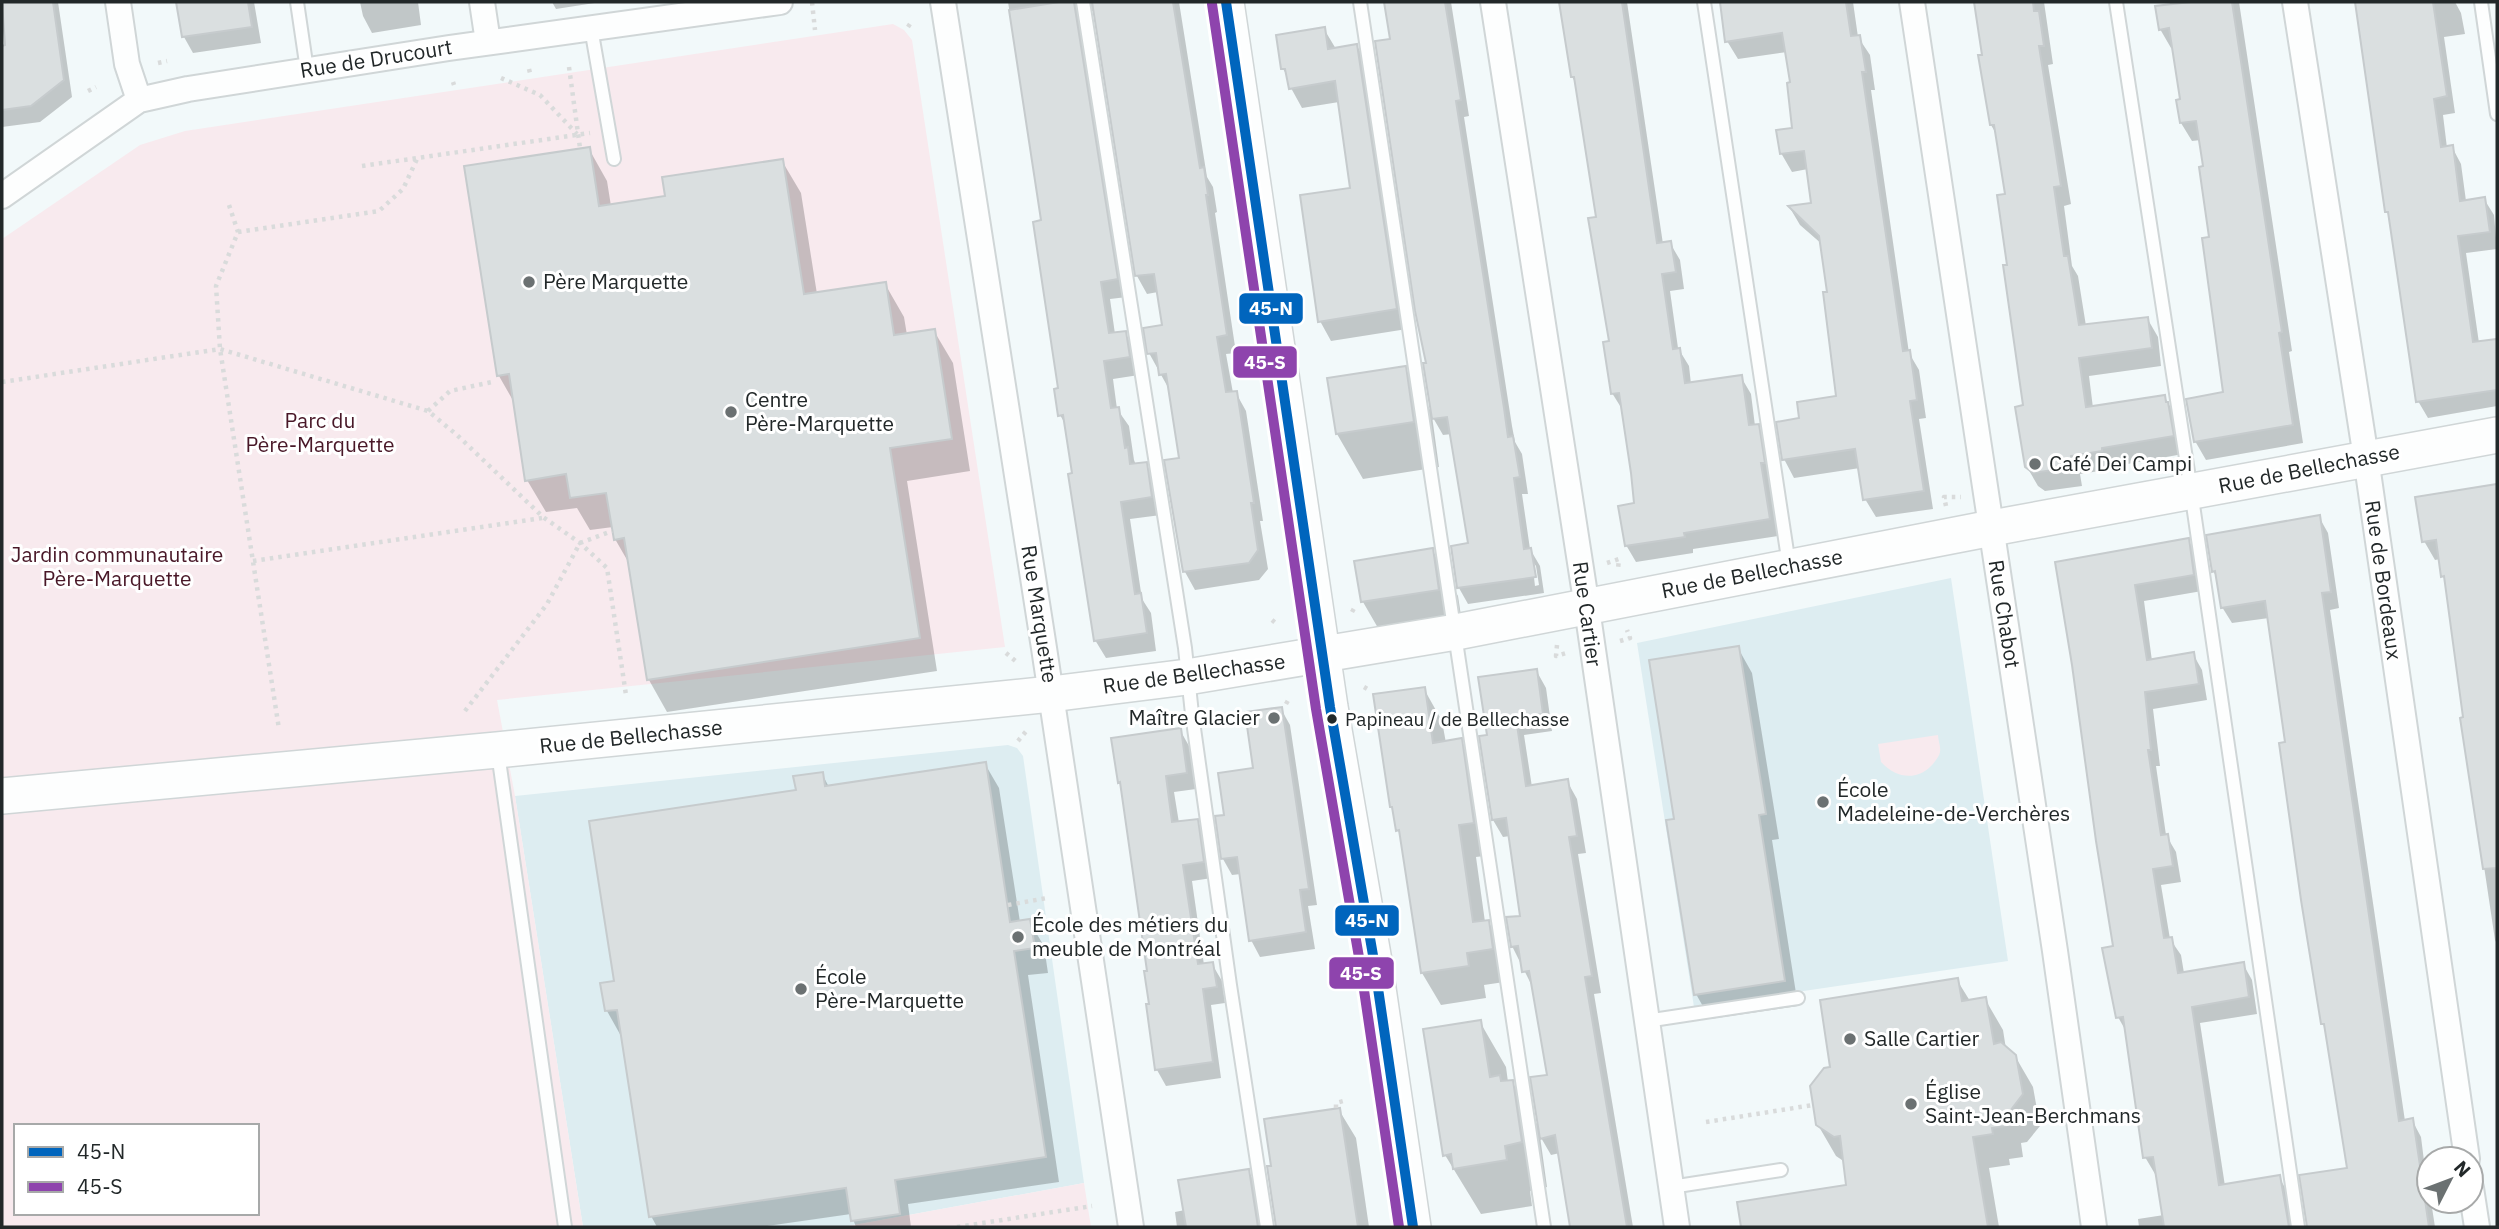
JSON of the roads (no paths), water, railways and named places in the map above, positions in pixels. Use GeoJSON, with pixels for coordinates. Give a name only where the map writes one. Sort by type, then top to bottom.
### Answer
{"type":"FeatureCollection","features":[{"type":"Feature","properties":{"kind":"street"},"geometry":{"type":"LineString","coordinates":[[118,2],[127,64],[139,100]]}},
{"type":"Feature","properties":{"kind":"street"},"geometry":{"type":"LineString","coordinates":[[482,2],[488,42]]}},
{"type":"Feature","properties":{"kind":"street","name":"Rue de Drucourt"},"geometry":{"type":"LineString","coordinates":[[2,196],[139,100],[188,89],[307,70],[591,28],[666,10],[746,7],[780,2]]}},
{"type":"Feature","properties":{"kind":"street","name":"Rue Marquette"},"geometry":{"type":"LineString","coordinates":[[943,2],[1131,1227]]}},
{"type":"Feature","properties":{"kind":"street"},"geometry":{"type":"LineString","coordinates":[[1226,2],[1323,654],[1374,961],[1413,1227]]}},
{"type":"Feature","properties":{"kind":"street","name":"Rue Cartier"},"geometry":{"type":"LineString","coordinates":[[1493,2],[1587,606],[1677,1227]]}},
{"type":"Feature","properties":{"kind":"street","name":"Rue Chabot"},"geometry":{"type":"LineString","coordinates":[[1912,2],[2094,1227]]}},
{"type":"Feature","properties":{"kind":"street","name":"Rue de Bordeaux"},"geometry":{"type":"LineString","coordinates":[[2295,2],[2366,458],[2465,1145]]}},
{"type":"Feature","properties":{"kind":"street","name":"Rue de Bellechasse"},"geometry":{"type":"LineString","coordinates":[[2,796],[497,750],[1051,694],[1187,677],[1456,632],[1992,528],[2497,435]]}},
{"type":"Feature","properties":{"kind":"lane"},"geometry":{"type":"LineString","coordinates":[[297,2],[307,70]]}},
{"type":"Feature","properties":{"kind":"lane"},"geometry":{"type":"LineString","coordinates":[[1083,2],[1185,648],[1267,1227]]}},
{"type":"Feature","properties":{"kind":"lane"},"geometry":{"type":"LineString","coordinates":[[1360,2],[1544,1227]]}},
{"type":"Feature","properties":{"kind":"lane"},"geometry":{"type":"LineString","coordinates":[[1704,2],[1789,567]]}},
{"type":"Feature","properties":{"kind":"lane"},"geometry":{"type":"LineString","coordinates":[[2116,2],[2191,491],[2298,1227]]}},
{"type":"Feature","properties":{"kind":"lane"},"geometry":{"type":"LineString","coordinates":[[2481,2],[2497,114]]}},
{"type":"Feature","properties":{"kind":"lane"},"geometry":{"type":"LineString","coordinates":[[591,28],[614,159]]}},
{"type":"Feature","properties":{"kind":"lane"},"geometry":{"type":"LineString","coordinates":[[497,750],[565,1227]]}},
{"type":"Feature","properties":{"kind":"lane"},"geometry":{"type":"LineString","coordinates":[[1646,1021],[1798,998]]}},
{"type":"Feature","properties":{"kind":"lane"},"geometry":{"type":"LineString","coordinates":[[1671,1187],[1781,1170]]}},
{"type":"Feature","properties":{"kind":"place","name":"Père Marquette"},"geometry":{"type":"Point","coordinates":[529,282]}},
{"type":"Feature","properties":{"kind":"place","name":"Centre Père-Marquette"},"geometry":{"type":"Point","coordinates":[731,412]}},
{"type":"Feature","properties":{"kind":"place","name":"Café Dei Campi"},"geometry":{"type":"Point","coordinates":[2035,464]}},
{"type":"Feature","properties":{"kind":"place","name":"Maître Glacier"},"geometry":{"type":"Point","coordinates":[1274,718]}},
{"type":"Feature","properties":{"kind":"place","name":"Papineau / de Bellechasse"},"geometry":{"type":"Point","coordinates":[1332,719]}},
{"type":"Feature","properties":{"kind":"place","name":"École Madeleine-de-Verchères"},"geometry":{"type":"Point","coordinates":[1823,802]}},
{"type":"Feature","properties":{"kind":"place","name":"École des métiers du meuble de Montréal"},"geometry":{"type":"Point","coordinates":[1018,937]}},
{"type":"Feature","properties":{"kind":"place","name":"École Père-Marquette"},"geometry":{"type":"Point","coordinates":[801,989]}},
{"type":"Feature","properties":{"kind":"place","name":"Salle Cartier"},"geometry":{"type":"Point","coordinates":[1850,1039]}},
{"type":"Feature","properties":{"kind":"place","name":"Église Saint-Jean-Berchmans"},"geometry":{"type":"Point","coordinates":[1911,1104]}},
{"type":"Feature","properties":{"kind":"park label","name":"Parc du Père-Marquette"},"geometry":{"type":"Point","coordinates":[320,433]}},
{"type":"Feature","properties":{"kind":"park label","name":"Jardin communautaire Père-Marquette"},"geometry":{"type":"Point","coordinates":[117,567]}}]}
